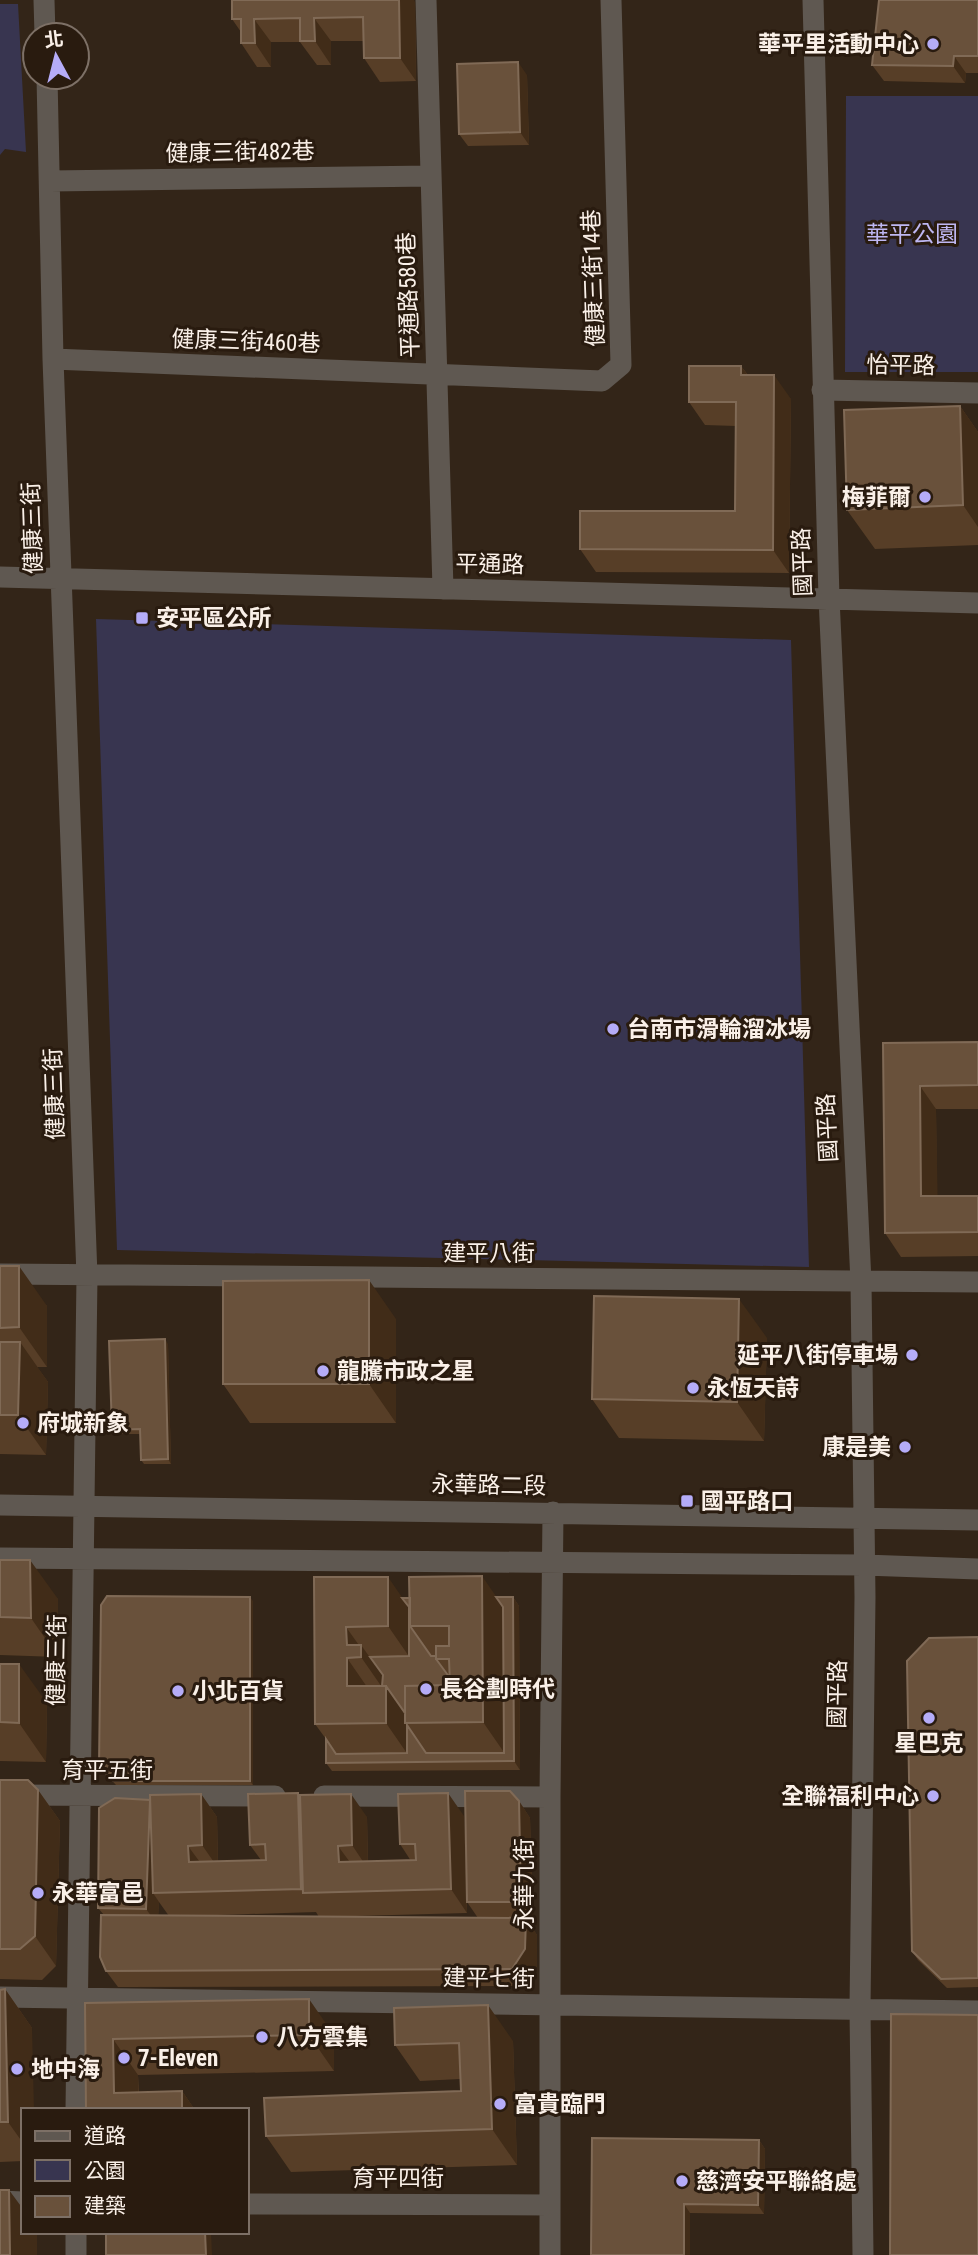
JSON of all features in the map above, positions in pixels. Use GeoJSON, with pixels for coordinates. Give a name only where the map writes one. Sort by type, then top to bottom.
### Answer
{"type":"FeatureCollection","features":[{"type":"Feature","properties":{"kind":"street"},"geometry":{"type":"LineString","coordinates":[[44,0],[45,21]]}},
{"type":"Feature","properties":{"kind":"street","name":"平通路580巷"},"geometry":{"type":"LineString","coordinates":[[426,0],[443,589]]}},
{"type":"Feature","properties":{"kind":"street","name":"健康三街14巷"},"geometry":{"type":"LineString","coordinates":[[437,375],[602,381],[621,365],[611,0]]}},
{"type":"Feature","properties":{"kind":"street","name":"國平路"},"geometry":{"type":"LineString","coordinates":[[813,0],[829,598],[861,1282],[864,1565],[860,2009],[863,2255]]}},
{"type":"Feature","properties":{"kind":"street","name":"健康三街"},"geometry":{"type":"LineString","coordinates":[[47,91],[60,579],[88,1276],[76,2108]]}},
{"type":"Feature","properties":{"kind":"street","name":"健康三街482巷"},"geometry":{"type":"LineString","coordinates":[[50,181],[431,176]]}},
{"type":"Feature","properties":{"kind":"street","name":"健康三街460巷"},"geometry":{"type":"LineString","coordinates":[[53,359],[437,375]]}},
{"type":"Feature","properties":{"kind":"street","name":"怡平路"},"geometry":{"type":"LineString","coordinates":[[822,390],[978,393]]}},
{"type":"Feature","properties":{"kind":"street","name":"平通路"},"geometry":{"type":"LineString","coordinates":[[0,578],[978,603]]}},
{"type":"Feature","properties":{"kind":"street","name":"建平八街"},"geometry":{"type":"LineString","coordinates":[[0,1274],[978,1282]]}},
{"type":"Feature","properties":{"kind":"street","name":"永華路二段"},"geometry":{"type":"LineString","coordinates":[[0,1505],[978,1520]]}},
{"type":"Feature","properties":{"kind":"street","name":"永華九街"},"geometry":{"type":"LineString","coordinates":[[550,2255],[553,1512]]}},
{"type":"Feature","properties":{"kind":"street"},"geometry":{"type":"LineString","coordinates":[[0,1558],[864,1565],[978,1569]]}},
{"type":"Feature","properties":{"kind":"street","name":"育平五街"},"geometry":{"type":"LineString","coordinates":[[0,1795],[550,1797]]}},
{"type":"Feature","properties":{"kind":"street","name":"建平七街"},"geometry":{"type":"LineString","coordinates":[[0,1997],[978,2011]]}},
{"type":"Feature","properties":{"kind":"street"},"geometry":{"type":"LineString","coordinates":[[0,2201],[21,2202]]}},
{"type":"Feature","properties":{"kind":"street","name":"育平四街"},"geometry":{"type":"LineString","coordinates":[[248,2204],[550,2205]]}},
{"type":"Feature","properties":{"kind":"street"},"geometry":{"type":"LineString","coordinates":[[76,2234],[76,2255]]}},
{"type":"Feature","properties":{"kind":"green space"},"geometry":{"type":"Polygon","coordinates":[[[0,4],[18,4],[26,152],[5,149],[0,155],[0,4]]]}},
{"type":"Feature","properties":{"kind":"green space","name":"華平公園"},"geometry":{"type":"Polygon","coordinates":[[[846,96],[978,96],[978,372],[845,372],[846,96]]]}},
{"type":"Feature","properties":{"kind":"green space"},"geometry":{"type":"Polygon","coordinates":[[[96,619],[791,640],[809,1267],[117,1250],[96,619]]]}},
{"type":"Feature","properties":{"kind":"building"},"geometry":{"type":"Polygon","coordinates":[[[232,0],[399,0],[400,58],[364,58],[363,17],[314,18],[315,41],[300,41],[300,18],[254,19],[255,43],[241,43],[241,19],[232,19],[232,0]]]}},
{"type":"Feature","properties":{"kind":"building","name":"華平里活動中心"},"geometry":{"type":"Polygon","coordinates":[[[879,0],[978,0],[978,56],[954,56],[953,66],[872,65],[879,0]]]}},
{"type":"Feature","properties":{"kind":"building"},"geometry":{"type":"Polygon","coordinates":[[[518,62],[520,132],[459,134],[457,64],[518,62]]]}},
{"type":"Feature","properties":{"kind":"building"},"geometry":{"type":"Polygon","coordinates":[[[689,366],[741,366],[741,375],[774,375],[773,550],[580,549],[580,511],[735,511],[736,402],[689,402],[689,366]]]}},
{"type":"Feature","properties":{"kind":"building"},"geometry":{"type":"Polygon","coordinates":[[[960,406],[963,505],[847,510],[844,410],[960,406]]]}},
{"type":"Feature","properties":{"kind":"building"},"geometry":{"type":"Polygon","coordinates":[[[978,1042],[978,1085],[920,1086],[921,1196],[978,1196],[978,1232],[885,1233],[883,1043],[978,1042]]]}},
{"type":"Feature","properties":{"kind":"building"},"geometry":{"type":"Polygon","coordinates":[[[0,1266],[19,1266],[19,1327],[0,1328],[0,1266]]]}},
{"type":"Feature","properties":{"kind":"building"},"geometry":{"type":"Polygon","coordinates":[[[369,1280],[369,1384],[223,1384],[223,1281],[369,1280]]]}},
{"type":"Feature","properties":{"kind":"building"},"geometry":{"type":"Polygon","coordinates":[[[594,1296],[739,1299],[737,1402],[592,1399],[594,1296]]]}},
{"type":"Feature","properties":{"kind":"building"},"geometry":{"type":"Polygon","coordinates":[[[165,1339],[168,1459],[141,1460],[140,1429],[112,1430],[109,1341],[165,1339]]]}},
{"type":"Feature","properties":{"kind":"building"},"geometry":{"type":"Polygon","coordinates":[[[0,1342],[20,1342],[18,1415],[0,1415],[0,1342]]]}},
{"type":"Feature","properties":{"kind":"building"},"geometry":{"type":"Polygon","coordinates":[[[0,1560],[30,1560],[31,1618],[0,1617],[0,1560]]]}},
{"type":"Feature","properties":{"kind":"building"},"geometry":{"type":"Polygon","coordinates":[[[482,1576],[483,1722],[405,1723],[405,1686],[450,1685],[449,1659],[436,1659],[436,1646],[449,1646],[449,1626],[410,1626],[409,1577],[482,1576]]]}},
{"type":"Feature","properties":{"kind":"building"},"geometry":{"type":"Polygon","coordinates":[[[314,1577],[388,1577],[388,1626],[346,1627],[347,1645],[361,1645],[361,1657],[347,1658],[347,1686],[386,1686],[386,1723],[315,1724],[314,1577]]]}},
{"type":"Feature","properties":{"kind":"building","name":"小北百貨"},"geometry":{"type":"Polygon","coordinates":[[[107,1596],[250,1597],[250,1781],[113,1781],[99,1767],[101,1605],[107,1596]]]}},
{"type":"Feature","properties":{"kind":"building"},"geometry":{"type":"Polygon","coordinates":[[[496,1597],[513,1597],[514,1761],[326,1763],[326,1739],[336,1754],[407,1753],[407,1725],[426,1753],[504,1753],[503,1607],[496,1597]]]}},
{"type":"Feature","properties":{"kind":"building"},"geometry":{"type":"Polygon","coordinates":[[[402,1598],[410,1598],[410,1626],[431,1656],[436,1656],[450,1678],[450,1685],[405,1686],[405,1713],[386,1686],[382,1686],[383,1675],[370,1657],[409,1656],[409,1607],[402,1598]]]}},
{"type":"Feature","properties":{"kind":"building"},"geometry":{"type":"Polygon","coordinates":[[[978,1637],[978,1978],[941,1979],[912,1951],[907,1661],[929,1638],[978,1637]]]}},
{"type":"Feature","properties":{"kind":"building"},"geometry":{"type":"Polygon","coordinates":[[[0,1664],[19,1664],[19,1723],[0,1722],[0,1664]]]}},
{"type":"Feature","properties":{"kind":"building"},"geometry":{"type":"Polygon","coordinates":[[[0,1780],[28,1780],[38,1790],[35,1936],[20,1949],[0,1949],[0,1780]]]}},
{"type":"Feature","properties":{"kind":"building"},"geometry":{"type":"Polygon","coordinates":[[[465,1791],[510,1791],[519,1801],[521,1902],[467,1902],[465,1791]]]}},
{"type":"Feature","properties":{"kind":"building"},"geometry":{"type":"Polygon","coordinates":[[[298,1793],[301,1889],[153,1893],[150,1795],[201,1794],[202,1845],[188,1846],[189,1862],[266,1860],[265,1844],[250,1845],[248,1794],[298,1793]]]}},
{"type":"Feature","properties":{"kind":"building"},"geometry":{"type":"Polygon","coordinates":[[[448,1793],[451,1889],[303,1893],[300,1795],[351,1794],[352,1845],[338,1846],[339,1862],[416,1860],[415,1844],[400,1844],[398,1794],[448,1793]]]}},
{"type":"Feature","properties":{"kind":"building"},"geometry":{"type":"Polygon","coordinates":[[[115,1798],[150,1800],[146,1909],[98,1908],[99,1808],[115,1798]]]}},
{"type":"Feature","properties":{"kind":"building"},"geometry":{"type":"Polygon","coordinates":[[[101,1915],[526,1918],[525,1949],[512,1969],[106,1971],[100,1957],[101,1915]]]}},
{"type":"Feature","properties":{"kind":"building"},"geometry":{"type":"Polygon","coordinates":[[[5,1989],[8,2122],[0,2122],[0,1990],[5,1989]]]}},
{"type":"Feature","properties":{"kind":"building"},"geometry":{"type":"Polygon","coordinates":[[[309,1999],[309,2035],[113,2039],[114,2093],[182,2091],[182,2108],[86,2108],[85,2003],[309,1999]]]}},
{"type":"Feature","properties":{"kind":"building"},"geometry":{"type":"Polygon","coordinates":[[[488,2005],[492,2129],[266,2136],[264,2098],[461,2091],[459,2043],[395,2045],[394,2008],[488,2005]]]}},
{"type":"Feature","properties":{"kind":"building"},"geometry":{"type":"Polygon","coordinates":[[[891,2014],[978,2015],[978,2255],[890,2255],[891,2014]]]}},
{"type":"Feature","properties":{"kind":"building","name":"慈濟安平聯絡處"},"geometry":{"type":"Polygon","coordinates":[[[592,2138],[759,2140],[758,2205],[684,2204],[684,2255],[591,2255],[592,2138]]]}},
{"type":"Feature","properties":{"kind":"building"},"geometry":{"type":"Polygon","coordinates":[[[0,2190],[9,2190],[10,2255],[0,2255],[0,2190]]]}},
{"type":"Feature","properties":{"kind":"building"},"geometry":{"type":"Polygon","coordinates":[[[106,2234],[205,2234],[206,2255],[106,2255],[106,2234]]]}},
{"type":"Feature","properties":{"kind":"place","name":"華平里活動中心"},"geometry":{"type":"Point","coordinates":[933,44]}},
{"type":"Feature","properties":{"kind":"place","name":"梅菲爾"},"geometry":{"type":"Point","coordinates":[925,497]}},
{"type":"Feature","properties":{"kind":"place","name":"安平區公所"},"geometry":{"type":"Point","coordinates":[142,618]}},
{"type":"Feature","properties":{"kind":"place","name":"台南市滑輪溜冰場"},"geometry":{"type":"Point","coordinates":[613,1029]}},
{"type":"Feature","properties":{"kind":"place","name":"延平八街停車場"},"geometry":{"type":"Point","coordinates":[912,1355]}},
{"type":"Feature","properties":{"kind":"place","name":"龍騰市政之星"},"geometry":{"type":"Point","coordinates":[323,1371]}},
{"type":"Feature","properties":{"kind":"place","name":"永恆天詩"},"geometry":{"type":"Point","coordinates":[693,1388]}},
{"type":"Feature","properties":{"kind":"place","name":"府城新象"},"geometry":{"type":"Point","coordinates":[23,1423]}},
{"type":"Feature","properties":{"kind":"place","name":"康是美"},"geometry":{"type":"Point","coordinates":[905,1447]}},
{"type":"Feature","properties":{"kind":"place","name":"國平路口"},"geometry":{"type":"Point","coordinates":[687,1501]}},
{"type":"Feature","properties":{"kind":"place","name":"長谷劃時代"},"geometry":{"type":"Point","coordinates":[426,1689]}},
{"type":"Feature","properties":{"kind":"place","name":"小北百貨"},"geometry":{"type":"Point","coordinates":[178,1691]}},
{"type":"Feature","properties":{"kind":"place","name":"星巴克"},"geometry":{"type":"Point","coordinates":[929,1718]}},
{"type":"Feature","properties":{"kind":"place","name":"全聯福利中心"},"geometry":{"type":"Point","coordinates":[933,1796]}},
{"type":"Feature","properties":{"kind":"place","name":"永華富邑"},"geometry":{"type":"Point","coordinates":[38,1893]}},
{"type":"Feature","properties":{"kind":"place","name":"八方雲集"},"geometry":{"type":"Point","coordinates":[262,2037]}},
{"type":"Feature","properties":{"kind":"place","name":"7-Eleven"},"geometry":{"type":"Point","coordinates":[124,2058]}},
{"type":"Feature","properties":{"kind":"place","name":"地中海"},"geometry":{"type":"Point","coordinates":[17,2069]}},
{"type":"Feature","properties":{"kind":"place","name":"富貴臨門"},"geometry":{"type":"Point","coordinates":[500,2104]}},
{"type":"Feature","properties":{"kind":"place","name":"慈濟安平聯絡處"},"geometry":{"type":"Point","coordinates":[682,2181]}}]}
